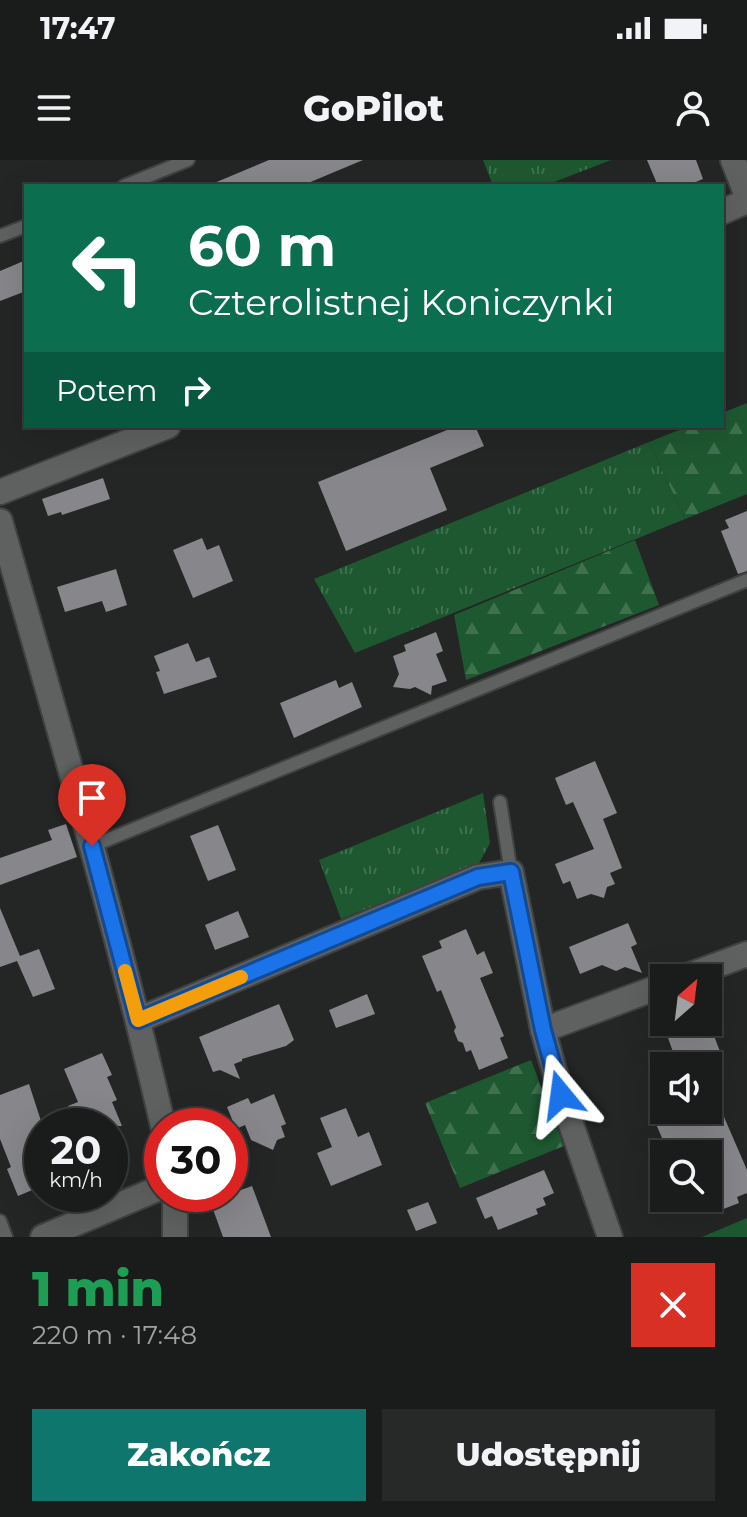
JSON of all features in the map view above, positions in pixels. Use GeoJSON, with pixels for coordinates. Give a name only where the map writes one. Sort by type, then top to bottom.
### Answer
{"type":"FeatureCollection","features":[{"type":"Feature","properties":{"kind":"street"},"geometry":{"type":"LineString","coordinates":[[724,211],[747,199],[733,160]]}},
{"type":"Feature","properties":{"kind":"street"},"geometry":{"type":"LineString","coordinates":[[0,492],[163,428]]}},
{"type":"Feature","properties":{"kind":"street"},"geometry":{"type":"LineString","coordinates":[[0,521],[92,846],[159,1108]]}},
{"type":"Feature","properties":{"kind":"street"},"geometry":{"type":"LineString","coordinates":[[138,1020],[478,877],[511,872],[543,1030],[561,1095],[610,1237]]}},
{"type":"Feature","properties":{"kind":"street"},"geometry":{"type":"LineString","coordinates":[[720,964],[747,954]]}},
{"type":"Feature","properties":{"kind":"street"},"geometry":{"type":"LineString","coordinates":[[543,1030],[650,990]]}},
{"type":"Feature","properties":{"kind":"street"},"geometry":{"type":"LineString","coordinates":[[43,1237],[144,1195]]}},
{"type":"Feature","properties":{"kind":"street"},"geometry":{"type":"LineString","coordinates":[[175,1212],[175,1237]]}},
{"type":"Feature","properties":{"kind":"lane"},"geometry":{"type":"LineString","coordinates":[[129,184],[188,160]]}},
{"type":"Feature","properties":{"kind":"lane"},"geometry":{"type":"LineString","coordinates":[[0,236],[24,227]]}},
{"type":"Feature","properties":{"kind":"lane"},"geometry":{"type":"LineString","coordinates":[[92,846],[747,580]]}},
{"type":"Feature","properties":{"kind":"lane"},"geometry":{"type":"LineString","coordinates":[[500,802],[511,872]]}},
{"type":"Feature","properties":{"kind":"lane"},"geometry":{"type":"LineString","coordinates":[[0,1221],[6,1237]]}},
{"type":"Feature","properties":{"kind":"green space"},"geometry":{"type":"Polygon","coordinates":[[[483,160],[611,160],[549,184],[492,184],[483,160]]]}},
{"type":"Feature","properties":{"kind":"green space"},"geometry":{"type":"Polygon","coordinates":[[[747,403],[747,494],[685,519],[649,442],[684,428],[724,428],[724,412],[747,403]]]}},
{"type":"Feature","properties":{"kind":"green space"},"geometry":{"type":"Polygon","coordinates":[[[649,442],[685,519],[355,653],[314,579],[649,442]]]}},
{"type":"Feature","properties":{"kind":"green space"},"geometry":{"type":"Polygon","coordinates":[[[635,540],[659,605],[466,680],[454,615],[635,540]]]}},
{"type":"Feature","properties":{"kind":"green space"},"geometry":{"type":"Polygon","coordinates":[[[483,793],[490,843],[479,863],[341,919],[319,860],[483,793]]]}},
{"type":"Feature","properties":{"kind":"green space"},"geometry":{"type":"Polygon","coordinates":[[[531,1060],[564,1146],[460,1188],[425,1103],[531,1060]]]}},
{"type":"Feature","properties":{"kind":"green space"},"geometry":{"type":"Polygon","coordinates":[[[747,1218],[747,1237],[702,1237],[747,1218]]]}},
{"type":"Feature","properties":{"kind":"building"},"geometry":{"type":"Polygon","coordinates":[[[269,160],[363,160],[306,184],[212,184],[269,160]]]}},
{"type":"Feature","properties":{"kind":"building"},"geometry":{"type":"Polygon","coordinates":[[[647,160],[696,160],[703,179],[691,184],[657,184],[647,160]]]}},
{"type":"Feature","properties":{"kind":"building"},"geometry":{"type":"Polygon","coordinates":[[[24,261],[24,292],[0,301],[0,271],[24,261]]]}},
{"type":"Feature","properties":{"kind":"building"},"geometry":{"type":"Polygon","coordinates":[[[452,428],[476,428],[484,446],[430,468],[447,510],[346,551],[318,482],[452,428]]]}},
{"type":"Feature","properties":{"kind":"building"},"geometry":{"type":"Polygon","coordinates":[[[103,478],[110,499],[62,515],[61,512],[48,516],[42,499],[103,478]]]}},
{"type":"Feature","properties":{"kind":"building"},"geometry":{"type":"Polygon","coordinates":[[[747,511],[747,571],[738,574],[721,531],[729,528],[725,520],[747,511]]]}},
{"type":"Feature","properties":{"kind":"building"},"geometry":{"type":"Polygon","coordinates":[[[202,538],[207,550],[219,545],[233,581],[193,598],[173,550],[202,538]]]}},
{"type":"Feature","properties":{"kind":"building"},"geometry":{"type":"Polygon","coordinates":[[[116,569],[127,605],[106,612],[102,601],[65,612],[57,587],[116,569]]]}},
{"type":"Feature","properties":{"kind":"building"},"geometry":{"type":"Polygon","coordinates":[[[436,632],[443,651],[436,654],[447,681],[432,686],[431,695],[415,687],[393,687],[399,674],[393,656],[406,651],[404,645],[436,632]]]}},
{"type":"Feature","properties":{"kind":"building"},"geometry":{"type":"Polygon","coordinates":[[[188,643],[196,662],[209,657],[217,677],[164,694],[154,656],[188,643]]]}},
{"type":"Feature","properties":{"kind":"building"},"geometry":{"type":"Polygon","coordinates":[[[336,680],[339,688],[352,682],[362,707],[294,738],[280,703],[336,680]]]}},
{"type":"Feature","properties":{"kind":"building"},"geometry":{"type":"Polygon","coordinates":[[[595,761],[617,813],[603,819],[622,868],[610,873],[615,884],[607,887],[604,898],[591,894],[577,899],[570,881],[563,884],[555,864],[594,849],[573,802],[566,805],[555,778],[595,761]]]}},
{"type":"Feature","properties":{"kind":"building"},"geometry":{"type":"Polygon","coordinates":[[[66,824],[77,857],[0,885],[0,858],[52,840],[48,830],[66,824]]]}},
{"type":"Feature","properties":{"kind":"building"},"geometry":{"type":"Polygon","coordinates":[[[218,825],[236,870],[208,881],[190,836],[218,825]]]}},
{"type":"Feature","properties":{"kind":"building"},"geometry":{"type":"Polygon","coordinates":[[[0,908],[20,956],[39,949],[55,989],[33,997],[17,961],[0,967],[0,908]]]}},
{"type":"Feature","properties":{"kind":"building"},"geometry":{"type":"Polygon","coordinates":[[[238,911],[249,937],[215,950],[205,925],[238,911]]]}},
{"type":"Feature","properties":{"kind":"building"},"geometry":{"type":"Polygon","coordinates":[[[628,923],[637,944],[631,947],[642,973],[625,967],[616,971],[602,965],[580,974],[569,947],[628,923]]]}},
{"type":"Feature","properties":{"kind":"building"},"geometry":{"type":"Polygon","coordinates":[[[466,929],[477,955],[484,951],[493,973],[480,978],[504,1036],[500,1038],[508,1058],[479,1070],[471,1050],[466,1052],[463,1043],[458,1041],[454,1031],[456,1027],[441,990],[437,992],[422,956],[442,948],[439,941],[466,929]]]}},
{"type":"Feature","properties":{"kind":"building"},"geometry":{"type":"Polygon","coordinates":[[[367,994],[375,1014],[336,1028],[329,1010],[367,994]]]}},
{"type":"Feature","properties":{"kind":"building"},"geometry":{"type":"Polygon","coordinates":[[[279,1004],[294,1040],[286,1046],[234,1064],[240,1079],[220,1070],[213,1072],[199,1037],[279,1004]]]}},
{"type":"Feature","properties":{"kind":"building"},"geometry":{"type":"Polygon","coordinates":[[[667,1036],[714,1036],[720,1052],[673,1052],[667,1036]]]}},
{"type":"Feature","properties":{"kind":"building"},"geometry":{"type":"Polygon","coordinates":[[[102,1053],[112,1075],[107,1077],[117,1100],[112,1102],[114,1108],[69,1108],[78,1102],[64,1069],[102,1053]]]}},
{"type":"Feature","properties":{"kind":"building"},"geometry":{"type":"Polygon","coordinates":[[[29,1084],[37,1108],[24,1108],[24,1194],[18,1196],[0,1139],[0,1095],[29,1084]]]}},
{"type":"Feature","properties":{"kind":"building"},"geometry":{"type":"Polygon","coordinates":[[[274,1094],[286,1124],[281,1126],[285,1137],[277,1140],[273,1150],[251,1140],[248,1108],[227,1107],[248,1098],[251,1104],[274,1094]]]}},
{"type":"Feature","properties":{"kind":"building"},"geometry":{"type":"Polygon","coordinates":[[[346,1108],[358,1137],[369,1132],[382,1165],[331,1186],[317,1153],[332,1147],[320,1118],[346,1108]]]}},
{"type":"Feature","properties":{"kind":"building"},"geometry":{"type":"Polygon","coordinates":[[[722,1112],[747,1170],[747,1193],[737,1197],[739,1203],[722,1210],[722,1140],[663,1140],[656,1124],[722,1124],[722,1112]]]}},
{"type":"Feature","properties":{"kind":"building"},"geometry":{"type":"Polygon","coordinates":[[[544,1170],[554,1193],[543,1198],[546,1205],[536,1209],[538,1214],[498,1230],[492,1216],[485,1219],[476,1198],[544,1170]]]}},
{"type":"Feature","properties":{"kind":"building"},"geometry":{"type":"Polygon","coordinates":[[[252,1186],[271,1237],[223,1237],[214,1212],[248,1212],[248,1187],[252,1186]]]}},
{"type":"Feature","properties":{"kind":"building"},"geometry":{"type":"Polygon","coordinates":[[[428,1202],[437,1223],[416,1231],[407,1210],[428,1202]]]}},
{"type":"Feature","properties":{"kind":"slow traffic"},"geometry":{"type":"LineString","coordinates":[[125,971],[138,1020],[241,977]]}},
{"type":"Feature","properties":{"kind":"route"},"geometry":{"type":"LineString","coordinates":[[92,846],[138,1020],[478,877],[511,872],[543,1030],[561,1095]]}}]}
